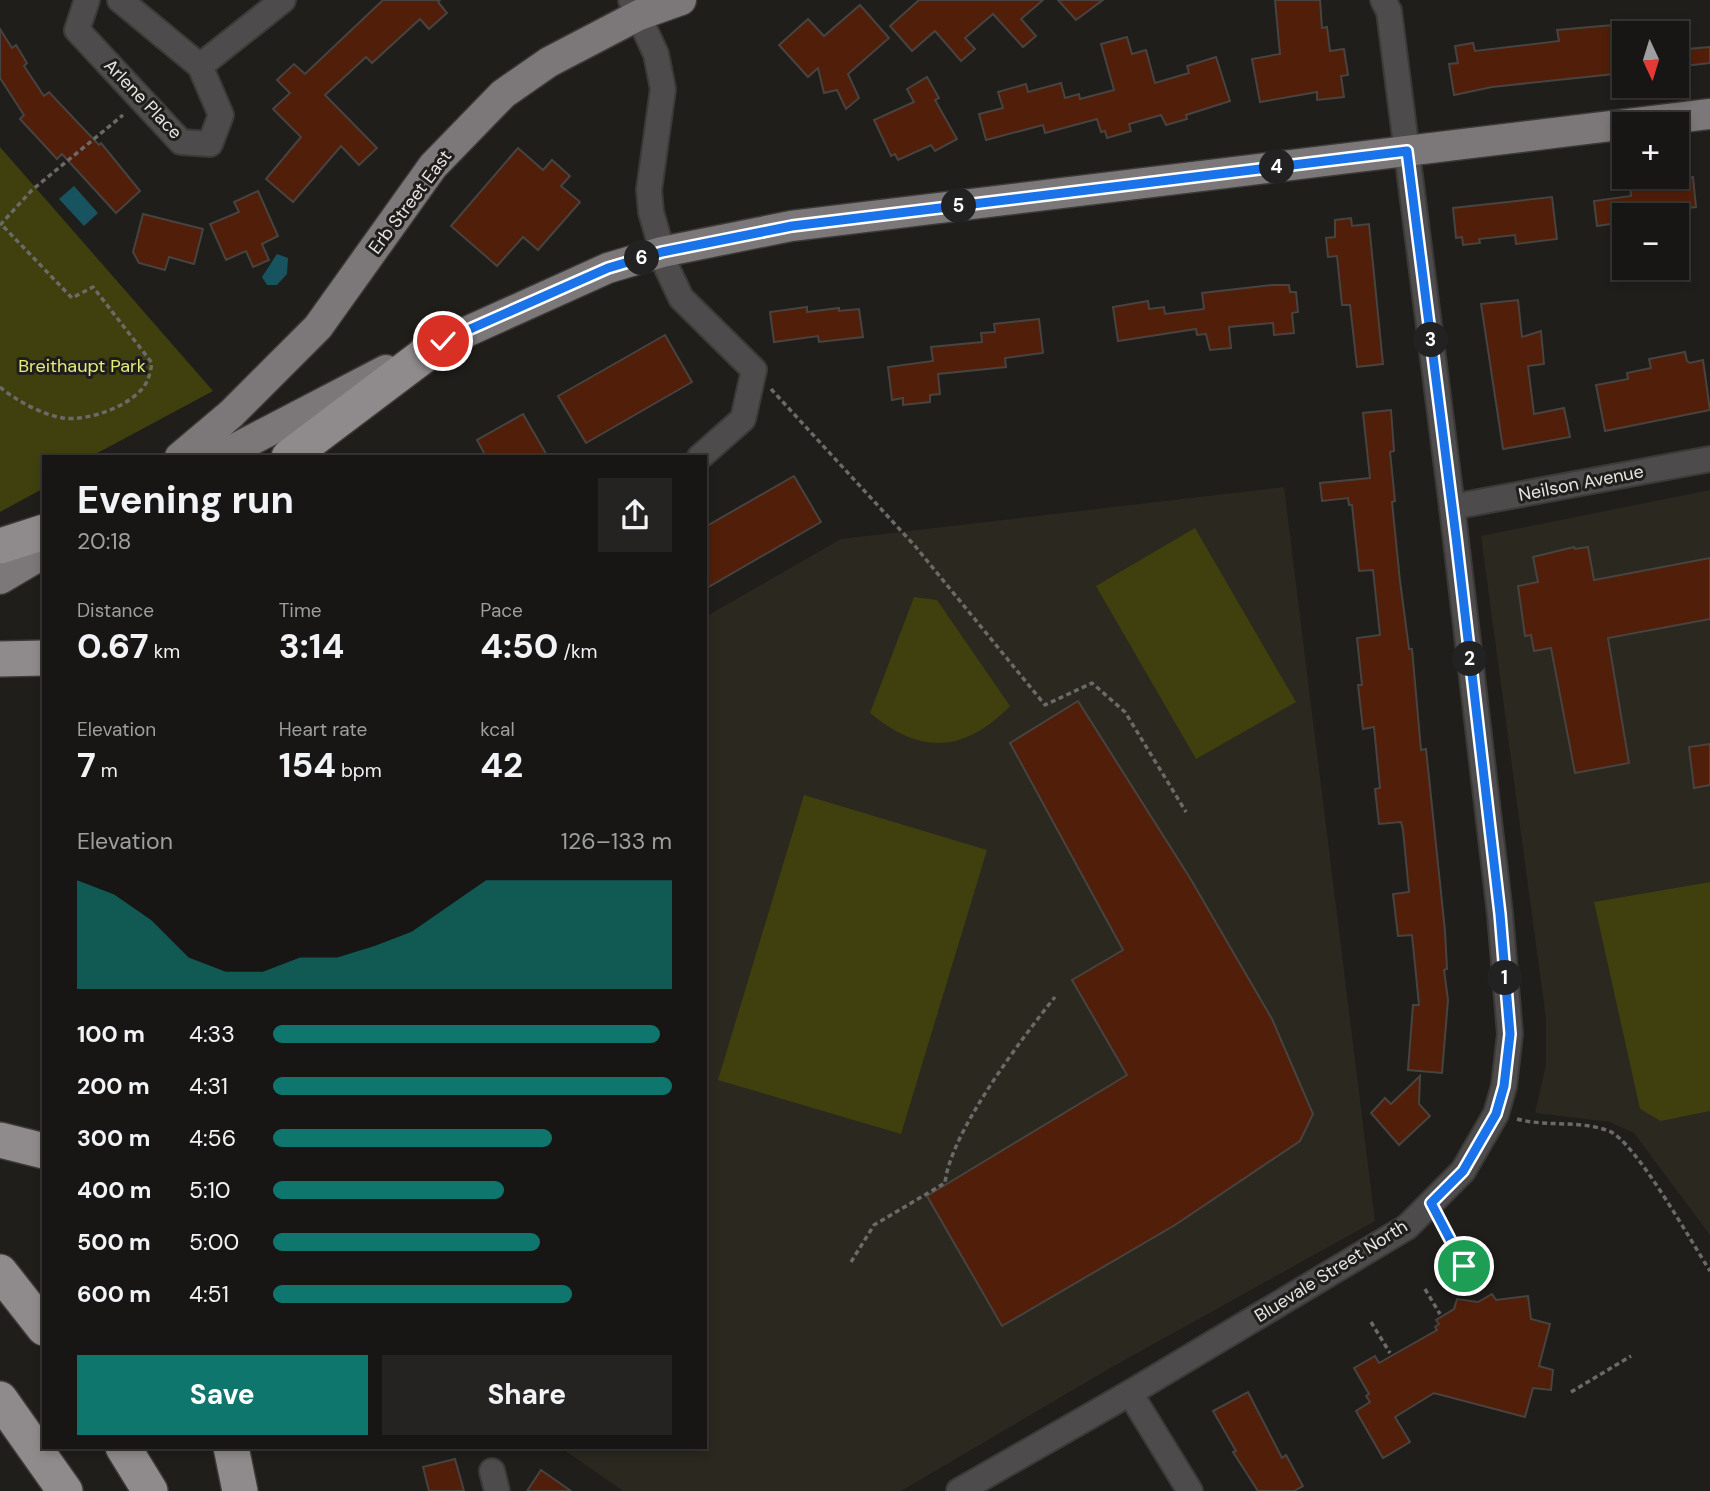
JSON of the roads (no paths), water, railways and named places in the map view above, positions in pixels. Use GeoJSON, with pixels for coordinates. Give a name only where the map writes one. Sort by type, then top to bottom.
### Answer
{"type":"FeatureCollection","features":[{"type":"Feature","properties":{"kind":"highway"},"geometry":{"type":"LineString","coordinates":[[292,455],[443,341]]}},
{"type":"Feature","properties":{"kind":"highway"},"geometry":{"type":"LineString","coordinates":[[0,546],[42,533]]}},
{"type":"Feature","properties":{"kind":"highway"},"geometry":{"type":"LineString","coordinates":[[0,659],[42,658]]}},
{"type":"Feature","properties":{"kind":"highway"},"geometry":{"type":"LineString","coordinates":[[0,1140],[42,1150]]}},
{"type":"Feature","properties":{"kind":"highway"},"geometry":{"type":"LineString","coordinates":[[0,1272],[42,1325]]}},
{"type":"Feature","properties":{"kind":"highway"},"geometry":{"type":"LineString","coordinates":[[0,1399],[65,1491]]}},
{"type":"Feature","properties":{"kind":"highway"},"geometry":{"type":"LineString","coordinates":[[124,1449],[150,1491]]}},
{"type":"Feature","properties":{"kind":"highway"},"geometry":{"type":"LineString","coordinates":[[231,1449],[240,1491]]}},
{"type":"Feature","properties":{"kind":"main road","name":"Erb Street East"},"geometry":{"type":"LineString","coordinates":[[182,455],[231,414],[318,327],[433,166],[503,94],[635,8],[681,0]]}},
{"type":"Feature","properties":{"kind":"main road"},"geometry":{"type":"LineString","coordinates":[[223,455],[443,341],[608,268],[662,252],[792,226],[1710,114]]}},
{"type":"Feature","properties":{"kind":"main road"},"geometry":{"type":"LineString","coordinates":[[0,579],[42,554]]}},
{"type":"Feature","properties":{"kind":"street","name":"Arlene Place"},"geometry":{"type":"LineString","coordinates":[[87,0],[77,30],[181,142],[210,144],[221,115],[200,66],[120,0]]}},
{"type":"Feature","properties":{"kind":"street"},"geometry":{"type":"LineString","coordinates":[[200,66],[284,0]]}},
{"type":"Feature","properties":{"kind":"street","name":"Bluevale Street North"},"geometry":{"type":"LineString","coordinates":[[958,1491],[1407,1227],[1463,1171],[1496,1114],[1504,1086],[1510,1034],[1500,914],[1407,151],[1389,11],[1383,0]]}},
{"type":"Feature","properties":{"kind":"street"},"geometry":{"type":"LineString","coordinates":[[635,8],[656,54],[663,89],[649,190],[651,212],[662,252],[681,298],[754,370],[743,419],[702,455]]}},
{"type":"Feature","properties":{"kind":"street","name":"Neilson Avenue"},"geometry":{"type":"LineString","coordinates":[[1452,507],[1710,458]]}},
{"type":"Feature","properties":{"kind":"street"},"geometry":{"type":"LineString","coordinates":[[1130,1392],[1190,1491]]}},
{"type":"Feature","properties":{"kind":"water"},"geometry":{"type":"Polygon","coordinates":[[[74,186],[98,213],[84,226],[59,199],[74,186]]]}},
{"type":"Feature","properties":{"kind":"water"},"geometry":{"type":"Polygon","coordinates":[[[277,254],[288,258],[287,274],[277,285],[267,285],[262,277],[277,254]]]}},
{"type":"Feature","properties":{"kind":"park label","name":"Breithaupt Park"},"geometry":{"type":"Point","coordinates":[82,366]}}]}
